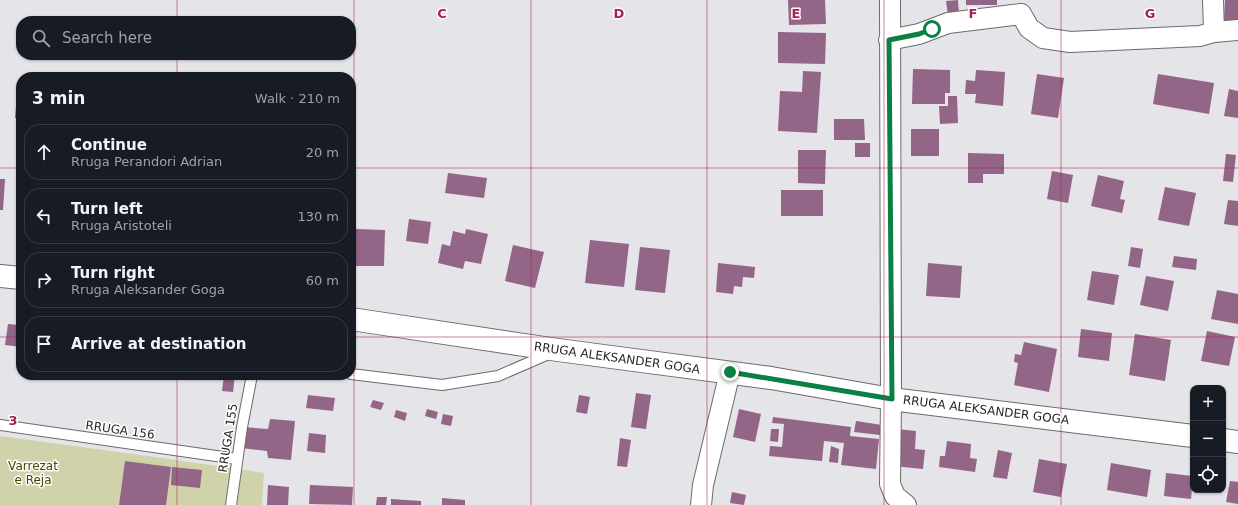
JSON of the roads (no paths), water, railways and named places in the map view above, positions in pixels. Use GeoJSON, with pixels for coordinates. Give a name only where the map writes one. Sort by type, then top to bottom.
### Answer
{"type":"FeatureCollection","features":[{"type":"Feature","properties":{"kind":"main road"},"geometry":{"type":"LineString","coordinates":[[0,276],[16,278]]}},
{"type":"Feature","properties":{"kind":"main road","name":"RRUGA ALEKSANDER GOGA"},"geometry":{"type":"LineString","coordinates":[[356,320],[558,350],[730,372],[892,399],[1190,436]]}},
{"type":"Feature","properties":{"kind":"main road"},"geometry":{"type":"LineString","coordinates":[[1226,440],[1238,442]]}},
{"type":"Feature","properties":{"kind":"street"},"geometry":{"type":"LineString","coordinates":[[890,0],[889,40],[892,399],[890,484],[895,496],[906,505]]}},
{"type":"Feature","properties":{"kind":"street"},"geometry":{"type":"LineString","coordinates":[[1213,0],[1214,32]]}},
{"type":"Feature","properties":{"kind":"street"},"geometry":{"type":"LineString","coordinates":[[889,40],[919,34],[948,23],[1021,7],[1029,28],[1043,38],[1070,42],[1200,36],[1214,32],[1238,30]]}},
{"type":"Feature","properties":{"kind":"street"},"geometry":{"type":"LineString","coordinates":[[701,505],[703,485],[730,372]]}},
{"type":"Feature","properties":{"kind":"lane"},"geometry":{"type":"LineString","coordinates":[[356,375],[442,385],[498,376],[558,350]]}},
{"type":"Feature","properties":{"kind":"lane","name":"RRUGA 155"},"geometry":{"type":"LineString","coordinates":[[231,505],[237,460],[251,380]]}},
{"type":"Feature","properties":{"kind":"lane","name":"RRUGA 156"},"geometry":{"type":"LineString","coordinates":[[0,426],[237,460]]}},
{"type":"Feature","properties":{"kind":"park label","name":"Varrezat e Reja"},"geometry":{"type":"Point","coordinates":[33,473]}}]}
